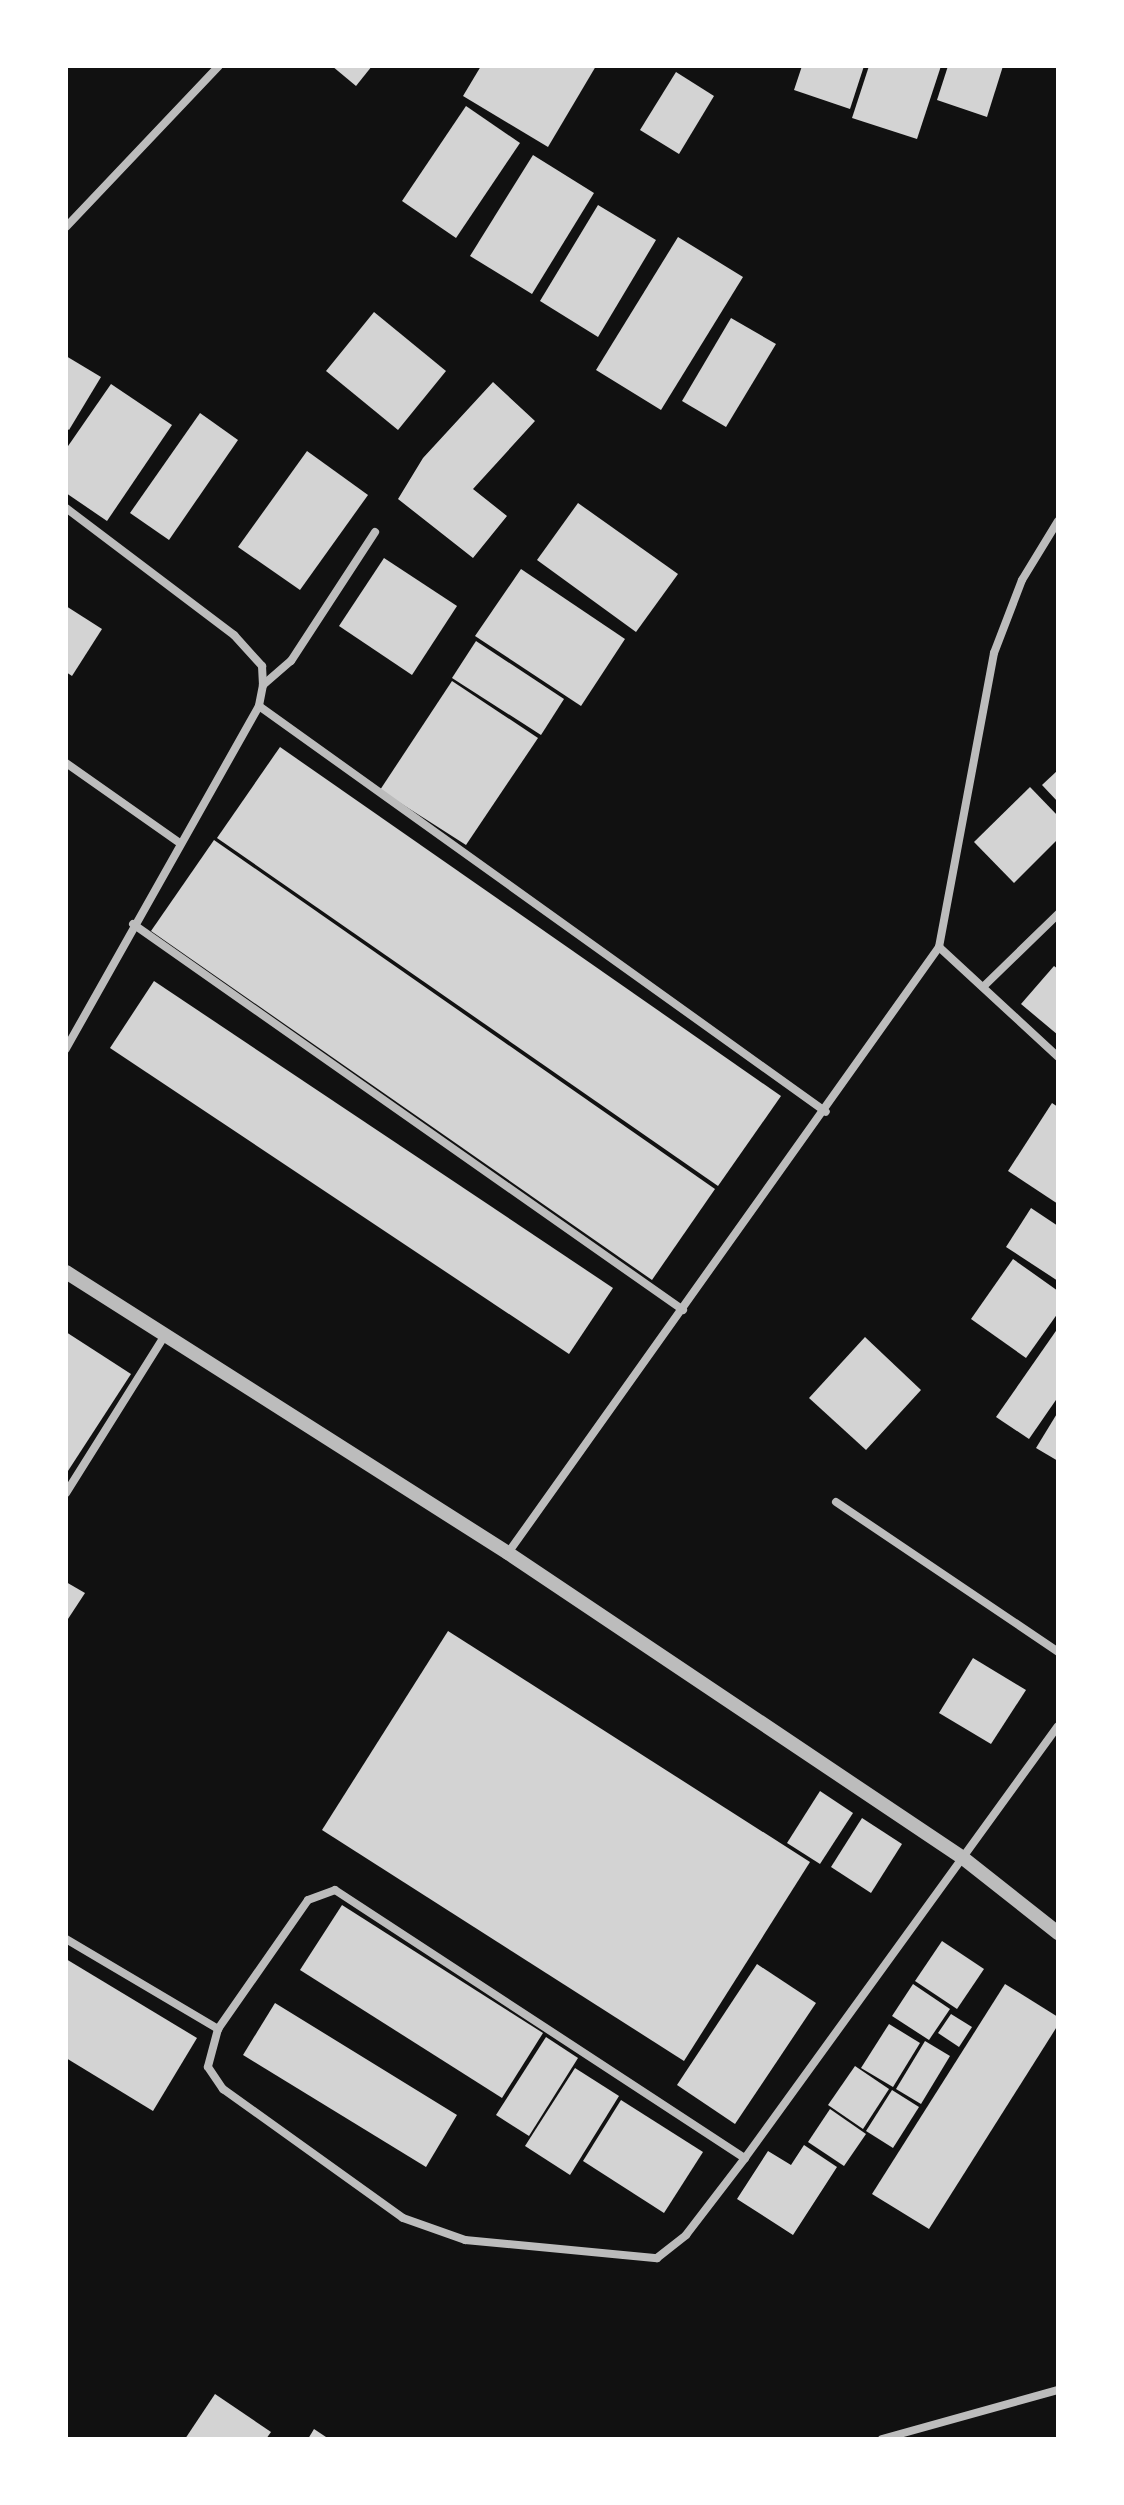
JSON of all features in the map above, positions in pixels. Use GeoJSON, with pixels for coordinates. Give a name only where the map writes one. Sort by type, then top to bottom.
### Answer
{"type":"FeatureCollection","features":[{"type":"Feature","properties":{"kind":"street"},"geometry":{"type":"LineString","coordinates":[[66,227],[219,66]]}},
{"type":"Feature","properties":{"kind":"street"},"geometry":{"type":"LineString","coordinates":[[66,508],[234,635],[262,666],[263,685],[259,706],[177,841],[66,1049]]}},
{"type":"Feature","properties":{"kind":"street"},"geometry":{"type":"LineString","coordinates":[[508,1553],[826,1112],[939,947],[994,653],[1022,580],[1058,521]]}},
{"type":"Feature","properties":{"kind":"street"},"geometry":{"type":"LineString","coordinates":[[263,685],[291,661],[375,532]]}},
{"type":"Feature","properties":{"kind":"street"},"geometry":{"type":"LineString","coordinates":[[259,706],[826,1112]]}},
{"type":"Feature","properties":{"kind":"street"},"geometry":{"type":"LineString","coordinates":[[66,763],[177,841]]}},
{"type":"Feature","properties":{"kind":"street"},"geometry":{"type":"LineString","coordinates":[[983,987],[1058,914]]}},
{"type":"Feature","properties":{"kind":"street"},"geometry":{"type":"LineString","coordinates":[[133,924],[683,1310]]}},
{"type":"Feature","properties":{"kind":"street"},"geometry":{"type":"LineString","coordinates":[[939,947],[1058,1057]]}},
{"type":"Feature","properties":{"kind":"street"},"geometry":{"type":"LineString","coordinates":[[66,1272],[508,1553],[963,1858],[1058,1933]]}},
{"type":"Feature","properties":{"kind":"street"},"geometry":{"type":"LineString","coordinates":[[66,1493],[165,1334]]}},
{"type":"Feature","properties":{"kind":"street"},"geometry":{"type":"LineString","coordinates":[[836,1502],[1058,1652]]}},
{"type":"Feature","properties":{"kind":"street"},"geometry":{"type":"LineString","coordinates":[[745,2158],[335,1890],[308,1900],[218,2029],[208,2067],[223,2089],[403,2218],[465,2240],[657,2258],[686,2235],[745,2158],[1058,1726]]}},
{"type":"Feature","properties":{"kind":"street"},"geometry":{"type":"LineString","coordinates":[[66,1939],[218,2029]]}},
{"type":"Feature","properties":{"kind":"street"},"geometry":{"type":"LineString","coordinates":[[882,2439],[1058,2390]]}},
{"type":"Feature","properties":{"kind":"building"},"geometry":{"type":"Polygon","coordinates":[[[332,66],[372,66],[356,86],[332,66]]]}},
{"type":"Feature","properties":{"kind":"building"},"geometry":{"type":"Polygon","coordinates":[[[481,66],[596,66],[548,147],[463,96],[481,66]]]}},
{"type":"Feature","properties":{"kind":"building"},"geometry":{"type":"Polygon","coordinates":[[[802,66],[864,66],[850,109],[794,90],[802,66]]]}},
{"type":"Feature","properties":{"kind":"building"},"geometry":{"type":"Polygon","coordinates":[[[869,66],[941,66],[917,139],[852,118],[869,66]]]}},
{"type":"Feature","properties":{"kind":"building"},"geometry":{"type":"Polygon","coordinates":[[[948,66],[1003,66],[987,117],[937,100],[948,66]]]}},
{"type":"Feature","properties":{"kind":"building"},"geometry":{"type":"Polygon","coordinates":[[[676,72],[714,96],[679,154],[640,130],[676,72]]]}},
{"type":"Feature","properties":{"kind":"building"},"geometry":{"type":"Polygon","coordinates":[[[466,106],[520,143],[456,238],[402,201],[466,106]]]}},
{"type":"Feature","properties":{"kind":"building"},"geometry":{"type":"Polygon","coordinates":[[[533,155],[594,193],[532,294],[470,256],[533,155]]]}},
{"type":"Feature","properties":{"kind":"building"},"geometry":{"type":"Polygon","coordinates":[[[598,205],[656,240],[598,337],[540,301],[598,205]]]}},
{"type":"Feature","properties":{"kind":"building"},"geometry":{"type":"Polygon","coordinates":[[[678,237],[743,277],[661,410],[596,370],[678,237]]]}},
{"type":"Feature","properties":{"kind":"building"},"geometry":{"type":"Polygon","coordinates":[[[374,312],[446,371],[398,430],[326,371],[374,312]]]}},
{"type":"Feature","properties":{"kind":"building"},"geometry":{"type":"Polygon","coordinates":[[[731,318],[776,344],[726,427],[682,401],[731,318]]]}},
{"type":"Feature","properties":{"kind":"building"},"geometry":{"type":"Polygon","coordinates":[[[66,356],[101,377],[69,430],[66,428],[66,356]]]}},
{"type":"Feature","properties":{"kind":"building"},"geometry":{"type":"Polygon","coordinates":[[[493,382],[535,421],[473,489],[507,516],[473,558],[398,499],[423,458],[493,382]]]}},
{"type":"Feature","properties":{"kind":"building"},"geometry":{"type":"Polygon","coordinates":[[[111,384],[172,425],[107,521],[66,493],[66,449],[111,384]]]}},
{"type":"Feature","properties":{"kind":"building"},"geometry":{"type":"Polygon","coordinates":[[[200,413],[238,440],[169,540],[130,513],[200,413]]]}},
{"type":"Feature","properties":{"kind":"building"},"geometry":{"type":"Polygon","coordinates":[[[307,451],[368,495],[300,590],[238,547],[307,451]]]}},
{"type":"Feature","properties":{"kind":"building"},"geometry":{"type":"Polygon","coordinates":[[[578,503],[678,574],[636,632],[537,560],[578,503]]]}},
{"type":"Feature","properties":{"kind":"building"},"geometry":{"type":"Polygon","coordinates":[[[384,558],[457,606],[412,675],[339,626],[384,558]]]}},
{"type":"Feature","properties":{"kind":"building"},"geometry":{"type":"Polygon","coordinates":[[[521,569],[625,639],[581,706],[475,636],[521,569]]]}},
{"type":"Feature","properties":{"kind":"building"},"geometry":{"type":"Polygon","coordinates":[[[66,606],[102,629],[72,676],[66,672],[66,606]]]}},
{"type":"Feature","properties":{"kind":"building"},"geometry":{"type":"Polygon","coordinates":[[[476,641],[564,699],[541,735],[452,678],[476,641]]]}},
{"type":"Feature","properties":{"kind":"building"},"geometry":{"type":"Polygon","coordinates":[[[452,681],[538,738],[466,845],[380,790],[452,681]]]}},
{"type":"Feature","properties":{"kind":"building"},"geometry":{"type":"Polygon","coordinates":[[[280,747],[781,1096],[718,1186],[217,838],[280,747]]]}},
{"type":"Feature","properties":{"kind":"building"},"geometry":{"type":"Polygon","coordinates":[[[1058,770],[1058,802],[1042,785],[1058,770]]]}},
{"type":"Feature","properties":{"kind":"building"},"geometry":{"type":"Polygon","coordinates":[[[1030,787],[1058,816],[1058,839],[1014,883],[974,842],[1030,787]]]}},
{"type":"Feature","properties":{"kind":"building"},"geometry":{"type":"Polygon","coordinates":[[[214,840],[715,1189],[652,1280],[151,931],[214,840]]]}},
{"type":"Feature","properties":{"kind":"building"},"geometry":{"type":"Polygon","coordinates":[[[1054,966],[1058,969],[1058,1035],[1021,1004],[1054,966]]]}},
{"type":"Feature","properties":{"kind":"building"},"geometry":{"type":"Polygon","coordinates":[[[154,981],[613,1288],[569,1354],[110,1048],[154,981]]]}},
{"type":"Feature","properties":{"kind":"building"},"geometry":{"type":"Polygon","coordinates":[[[1052,1103],[1058,1107],[1058,1204],[1008,1171],[1052,1103]]]}},
{"type":"Feature","properties":{"kind":"building"},"geometry":{"type":"Polygon","coordinates":[[[1031,1208],[1058,1226],[1058,1281],[1006,1247],[1031,1208]]]}},
{"type":"Feature","properties":{"kind":"building"},"geometry":{"type":"Polygon","coordinates":[[[1013,1259],[1058,1291],[1058,1313],[1026,1358],[971,1319],[1013,1259]]]}},
{"type":"Feature","properties":{"kind":"building"},"geometry":{"type":"Polygon","coordinates":[[[1058,1328],[1058,1397],[1029,1439],[996,1417],[1058,1328]]]}},
{"type":"Feature","properties":{"kind":"building"},"geometry":{"type":"Polygon","coordinates":[[[66,1332],[131,1374],[66,1474],[66,1332]]]}},
{"type":"Feature","properties":{"kind":"building"},"geometry":{"type":"Polygon","coordinates":[[[865,1337],[921,1390],[866,1450],[809,1398],[865,1337]]]}},
{"type":"Feature","properties":{"kind":"building"},"geometry":{"type":"Polygon","coordinates":[[[1058,1412],[1058,1461],[1036,1448],[1058,1412]]]}},
{"type":"Feature","properties":{"kind":"building"},"geometry":{"type":"Polygon","coordinates":[[[66,1582],[85,1593],[66,1622],[66,1582]]]}},
{"type":"Feature","properties":{"kind":"building"},"geometry":{"type":"Polygon","coordinates":[[[448,1631],[810,1862],[684,2061],[322,1830],[448,1631]]]}},
{"type":"Feature","properties":{"kind":"building"},"geometry":{"type":"Polygon","coordinates":[[[973,1658],[1026,1690],[991,1744],[939,1713],[973,1658]]]}},
{"type":"Feature","properties":{"kind":"building"},"geometry":{"type":"Polygon","coordinates":[[[820,1791],[853,1813],[820,1864],[787,1843],[820,1791]]]}},
{"type":"Feature","properties":{"kind":"building"},"geometry":{"type":"Polygon","coordinates":[[[862,1818],[902,1844],[871,1893],[831,1867],[862,1818]]]}},
{"type":"Feature","properties":{"kind":"building"},"geometry":{"type":"Polygon","coordinates":[[[342,1905],[543,2033],[502,2098],[300,1970],[342,1905]]]}},
{"type":"Feature","properties":{"kind":"building"},"geometry":{"type":"Polygon","coordinates":[[[942,1941],[984,1969],[957,2009],[915,1981],[942,1941]]]}},
{"type":"Feature","properties":{"kind":"building"},"geometry":{"type":"Polygon","coordinates":[[[66,1959],[197,2038],[153,2111],[66,2058],[66,1959]]]}},
{"type":"Feature","properties":{"kind":"building"},"geometry":{"type":"Polygon","coordinates":[[[757,1964],[816,2003],[735,2124],[677,2085],[757,1964]]]}},
{"type":"Feature","properties":{"kind":"building"},"geometry":{"type":"Polygon","coordinates":[[[913,1984],[950,2009],[929,2040],[892,2016],[913,1984]]]}},
{"type":"Feature","properties":{"kind":"building"},"geometry":{"type":"Polygon","coordinates":[[[1005,1984],[1058,2017],[1058,2025],[929,2229],[872,2194],[1005,1984]]]}},
{"type":"Feature","properties":{"kind":"building"},"geometry":{"type":"Polygon","coordinates":[[[275,2003],[457,2115],[426,2167],[243,2055],[275,2003]]]}},
{"type":"Feature","properties":{"kind":"building"},"geometry":{"type":"Polygon","coordinates":[[[951,2014],[972,2027],[959,2047],[938,2033],[951,2014]]]}},
{"type":"Feature","properties":{"kind":"building"},"geometry":{"type":"Polygon","coordinates":[[[889,2024],[920,2043],[893,2087],[861,2068],[889,2024]]]}},
{"type":"Feature","properties":{"kind":"building"},"geometry":{"type":"Polygon","coordinates":[[[546,2037],[578,2058],[529,2136],[496,2115],[546,2037]]]}},
{"type":"Feature","properties":{"kind":"building"},"geometry":{"type":"Polygon","coordinates":[[[925,2041],[950,2056],[921,2104],[896,2089],[925,2041]]]}},
{"type":"Feature","properties":{"kind":"building"},"geometry":{"type":"Polygon","coordinates":[[[855,2066],[889,2089],[863,2129],[828,2105],[855,2066]]]}},
{"type":"Feature","properties":{"kind":"building"},"geometry":{"type":"Polygon","coordinates":[[[575,2068],[619,2096],[570,2175],[525,2146],[575,2068]]]}},
{"type":"Feature","properties":{"kind":"building"},"geometry":{"type":"Polygon","coordinates":[[[892,2090],[919,2107],[893,2148],[866,2131],[892,2090]]]}},
{"type":"Feature","properties":{"kind":"building"},"geometry":{"type":"Polygon","coordinates":[[[621,2100],[703,2152],[664,2213],[583,2161],[621,2100]]]}},
{"type":"Feature","properties":{"kind":"building"},"geometry":{"type":"Polygon","coordinates":[[[830,2109],[866,2134],[844,2166],[808,2142],[830,2109]]]}},
{"type":"Feature","properties":{"kind":"building"},"geometry":{"type":"Polygon","coordinates":[[[804,2145],[837,2167],[793,2235],[737,2199],[768,2151],[791,2165],[804,2145]]]}},
{"type":"Feature","properties":{"kind":"building"},"geometry":{"type":"Polygon","coordinates":[[[215,2394],[271,2432],[266,2439],[185,2439],[215,2394]]]}},
{"type":"Feature","properties":{"kind":"building"},"geometry":{"type":"Polygon","coordinates":[[[314,2429],[329,2439],[308,2439],[314,2429]]]}}]}
